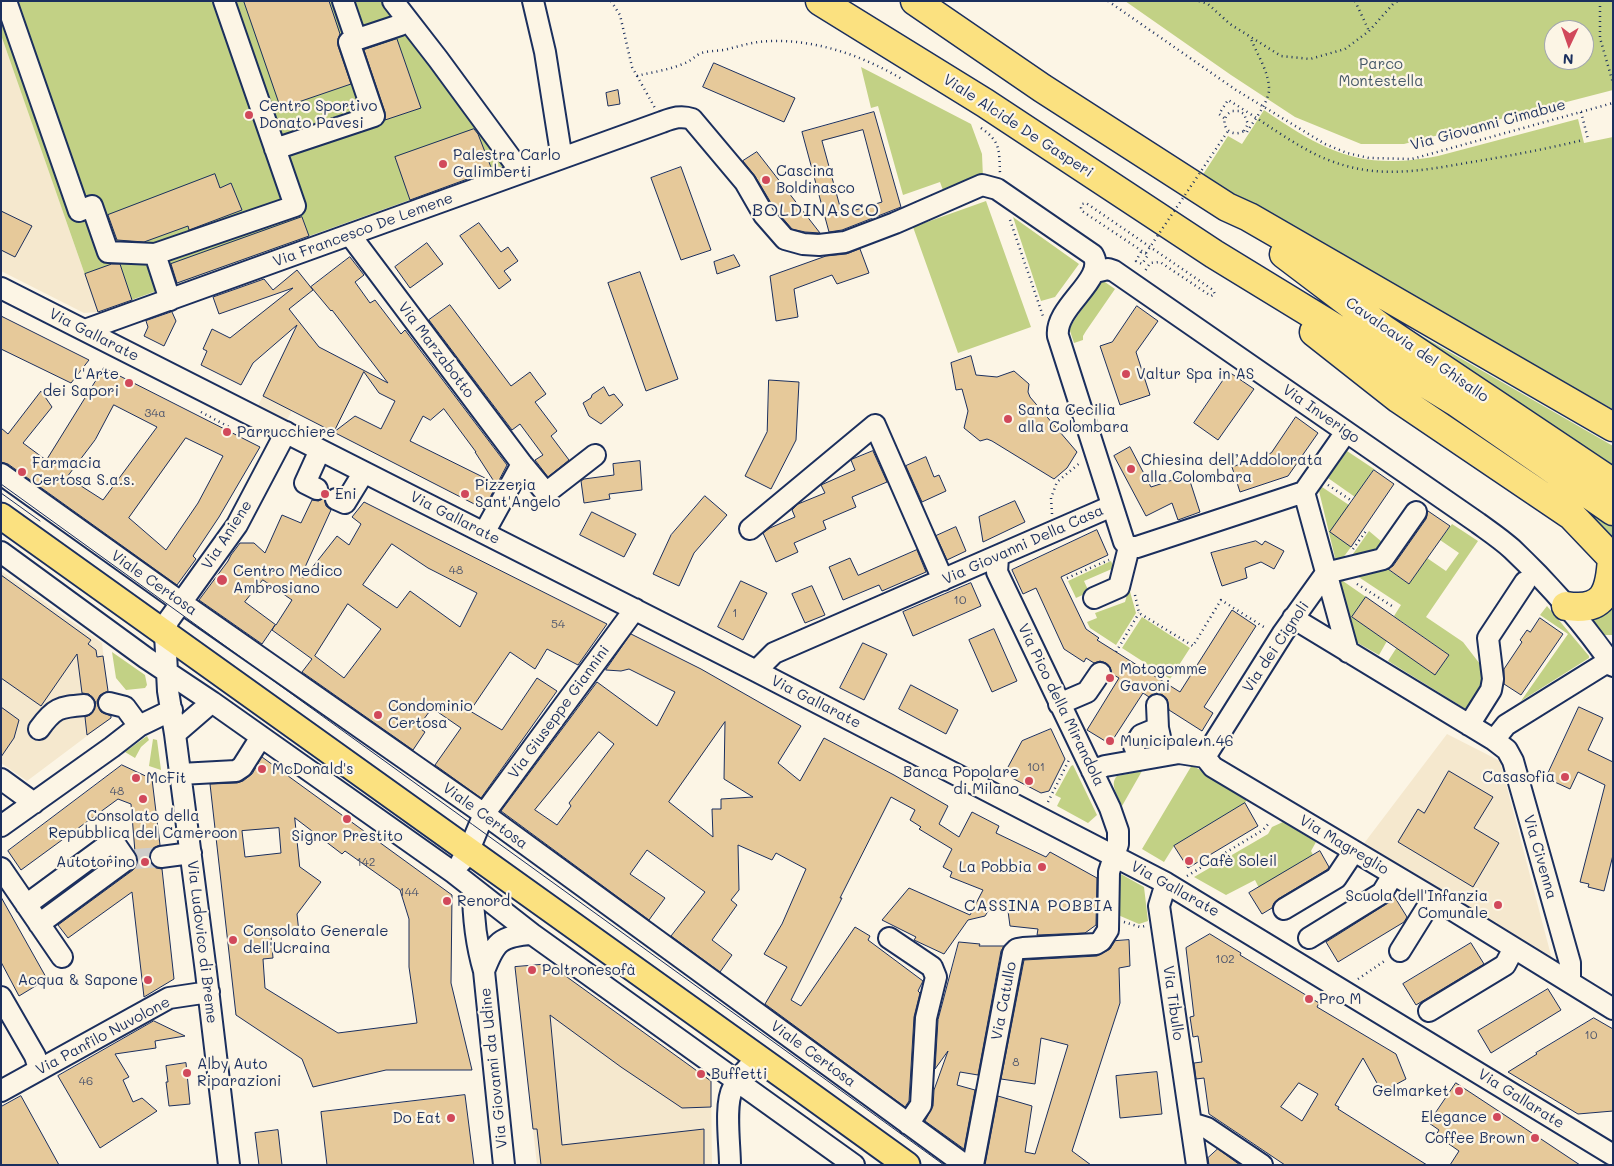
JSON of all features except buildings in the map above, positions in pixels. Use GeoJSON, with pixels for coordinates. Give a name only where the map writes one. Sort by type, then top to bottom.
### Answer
{"type":"FeatureCollection","features":[{"type":"Feature","properties":{"kind":"highway"},"geometry":{"type":"LineString","coordinates":[[915,1],[1042,88],[1227,207],[1249,217],[1613,427]]}},
{"type":"Feature","properties":{"kind":"highway","name":"Viale Alcide De Gasperi"},"geometry":{"type":"LineString","coordinates":[[829,6],[985,103],[1214,254]]}},
{"type":"Feature","properties":{"kind":"highway","name":"Cavalcavia del Ghisallo"},"geometry":{"type":"LineString","coordinates":[[1227,207],[1243,222],[1383,330],[1600,483],[1613,511]]}},
{"type":"Feature","properties":{"kind":"highway"},"geometry":{"type":"LineString","coordinates":[[1214,254],[1399,399],[1572,516],[1613,559],[1608,591],[1600,600],[1592,605],[1575,608],[1566,606]]}},
{"type":"Feature","properties":{"kind":"highway","name":"Cavalcavia del Ghisallo"},"geometry":{"type":"LineString","coordinates":[[1214,254],[1456,402],[1600,483]]}},
{"type":"Feature","properties":{"kind":"main road"},"geometry":{"type":"LineString","coordinates":[[1,516],[907,1165]]}},
{"type":"Feature","properties":{"kind":"street"},"geometry":{"type":"LineString","coordinates":[[6,1],[79,211],[92,206],[108,252],[155,254],[295,206],[224,1]]}},
{"type":"Feature","properties":{"kind":"street"},"geometry":{"type":"LineString","coordinates":[[343,1],[356,39]]}},
{"type":"Feature","properties":{"kind":"street"},"geometry":{"type":"LineString","coordinates":[[393,1],[521,172]]}},
{"type":"Feature","properties":{"kind":"street"},"geometry":{"type":"LineString","coordinates":[[533,1],[545,52],[560,147],[558,159]]}},
{"type":"Feature","properties":{"kind":"street"},"geometry":{"type":"LineString","coordinates":[[275,150],[374,116],[349,42],[400,25],[407,20]]}},
{"type":"Feature","properties":{"kind":"street","name":"Via Francesco De Lemene"},"geometry":{"type":"LineString","coordinates":[[85,330],[679,116],[692,119],[745,182],[764,215],[785,238],[803,244],[820,245],[845,242],[895,223],[982,185],[997,189],[1013,199],[1093,255],[1096,260],[1095,272]]}},
{"type":"Feature","properties":{"kind":"street","name":"Via Marzabotto"},"geometry":{"type":"LineString","coordinates":[[350,235],[522,464],[546,493],[595,456]]}},
{"type":"Feature","properties":{"kind":"street"},"geometry":{"type":"LineString","coordinates":[[155,254],[170,300]]}},
{"type":"Feature","properties":{"kind":"street","name":"Via Inverigo"},"geometry":{"type":"LineString","coordinates":[[1095,272],[1108,269],[1114,271],[1478,523],[1510,548],[1566,606],[1611,664]]}},
{"type":"Feature","properties":{"kind":"street"},"geometry":{"type":"LineString","coordinates":[[1095,272],[1061,318],[1057,328],[1112,506]]}},
{"type":"Feature","properties":{"kind":"street","name":"Via Gallarate"},"geometry":{"type":"LineString","coordinates":[[1,288],[635,609],[1114,856],[1175,880],[1612,1156]]}},
{"type":"Feature","properties":{"kind":"street"},"geometry":{"type":"LineString","coordinates":[[750,529],[875,425],[943,580]]}},
{"type":"Feature","properties":{"kind":"street","name":"Via Aniene"},"geometry":{"type":"LineString","coordinates":[[165,634],[168,620],[237,525],[286,432]]}},
{"type":"Feature","properties":{"kind":"street"},"geometry":{"type":"LineString","coordinates":[[1094,598],[1119,587],[1122,555],[1137,547],[1304,492],[1346,432]]}},
{"type":"Feature","properties":{"kind":"street"},"geometry":{"type":"LineString","coordinates":[[316,489],[305,484],[320,450]]}},
{"type":"Feature","properties":{"kind":"street"},"geometry":{"type":"LineString","coordinates":[[484,533],[522,464]]}},
{"type":"Feature","properties":{"kind":"street"},"geometry":{"type":"LineString","coordinates":[[336,499],[345,503],[364,472]]}},
{"type":"Feature","properties":{"kind":"street","name":"Viale Certosa"},"geometry":{"type":"LineString","coordinates":[[1,474],[484,814],[965,1165]]}},
{"type":"Feature","properties":{"kind":"street"},"geometry":{"type":"LineString","coordinates":[[1304,492],[1348,652]]}},
{"type":"Feature","properties":{"kind":"street","name":"Via Giovanni Della Casa"},"geometry":{"type":"LineString","coordinates":[[756,671],[774,652],[1112,506],[1124,542],[1122,555]]}},
{"type":"Feature","properties":{"kind":"street"},"geometry":{"type":"LineString","coordinates":[[1326,573],[1383,559],[1416,512]]}},
{"type":"Feature","properties":{"kind":"street"},"geometry":{"type":"LineString","coordinates":[[1,552],[169,691],[212,702],[454,873],[532,934],[854,1165]]}},
{"type":"Feature","properties":{"kind":"street","name":"Via Pico della Mirandola"},"geometry":{"type":"LineString","coordinates":[[998,556],[997,572],[1110,808],[1118,831],[1118,844],[1114,856]]}},
{"type":"Feature","properties":{"kind":"street","name":"Via dei Cignoli"},"geometry":{"type":"LineString","coordinates":[[1205,757],[1293,618],[1326,573]]}},
{"type":"Feature","properties":{"kind":"street"},"geometry":{"type":"LineString","coordinates":[[1469,725],[1491,690],[1493,679],[1488,638],[1525,582]]}},
{"type":"Feature","properties":{"kind":"street","name":"Via Giuseppe Giannini"},"geometry":{"type":"LineString","coordinates":[[454,873],[469,850],[484,814],[635,609]]}},
{"type":"Feature","properties":{"kind":"street","name":"Via Civenna"},"geometry":{"type":"LineString","coordinates":[[1293,618],[1494,740],[1507,750],[1513,761],[1570,963],[1570,982]]}},
{"type":"Feature","properties":{"kind":"street"},"geometry":{"type":"LineString","coordinates":[[1,826],[139,726],[169,691],[165,634]]}},
{"type":"Feature","properties":{"kind":"street"},"geometry":{"type":"LineString","coordinates":[[1494,740],[1506,725],[1611,664]]}},
{"type":"Feature","properties":{"kind":"street"},"geometry":{"type":"LineString","coordinates":[[1059,704],[1087,692],[1100,673]]}},
{"type":"Feature","properties":{"kind":"street","name":"Via Ludovico di Breme"},"geometry":{"type":"LineString","coordinates":[[169,691],[229,1165]]}},
{"type":"Feature","properties":{"kind":"street"},"geometry":{"type":"LineString","coordinates":[[175,734],[212,702]]}},
{"type":"Feature","properties":{"kind":"street"},"geometry":{"type":"LineString","coordinates":[[109,703],[126,708],[139,726]]}},
{"type":"Feature","properties":{"kind":"street"},"geometry":{"type":"LineString","coordinates":[[39,729],[50,713],[64,707],[84,705]]}},
{"type":"Feature","properties":{"kind":"street"},"geometry":{"type":"LineString","coordinates":[[1157,705],[1158,728],[1164,756]]}},
{"type":"Feature","properties":{"kind":"street"},"geometry":{"type":"LineString","coordinates":[[1134,746],[1141,735],[1158,728]]}},
{"type":"Feature","properties":{"kind":"street"},"geometry":{"type":"LineString","coordinates":[[180,774],[236,771],[242,767],[261,737]]}},
{"type":"Feature","properties":{"kind":"street"},"geometry":{"type":"LineString","coordinates":[[1092,771],[1105,766],[1180,753],[1205,757]]}},
{"type":"Feature","properties":{"kind":"street","name":"Via Magreglio"},"geometry":{"type":"LineString","coordinates":[[1205,757],[1213,767],[1433,898],[1613,1009]]}},
{"type":"Feature","properties":{"kind":"street"},"geometry":{"type":"LineString","coordinates":[[1,779],[34,803]]}},
{"type":"Feature","properties":{"kind":"street"},"geometry":{"type":"LineString","coordinates":[[26,905],[113,841],[131,859],[39,924]]}},
{"type":"Feature","properties":{"kind":"street"},"geometry":{"type":"LineString","coordinates":[[1284,909],[1336,878],[1354,851]]}},
{"type":"Feature","properties":{"kind":"street"},"geometry":{"type":"LineString","coordinates":[[161,856],[191,853]]}},
{"type":"Feature","properties":{"kind":"street","name":"Via Catullo"},"geometry":{"type":"LineString","coordinates":[[973,1165],[1013,953],[1018,949],[1024,948],[1096,944],[1102,941],[1108,930],[1109,872],[1114,856]]}},
{"type":"Feature","properties":{"kind":"street"},"geometry":{"type":"LineString","coordinates":[[1,868],[62,957]]}},
{"type":"Feature","properties":{"kind":"street"},"geometry":{"type":"LineString","coordinates":[[1309,938],[1382,894],[1393,875]]}},
{"type":"Feature","properties":{"kind":"street","name":"Via Tibullo"},"geometry":{"type":"LineString","coordinates":[[1175,880],[1159,906],[1197,1165]]}},
{"type":"Feature","properties":{"kind":"street","name":"Via Giovanni da Udine"},"geometry":{"type":"LineString","coordinates":[[473,888],[473,907],[478,950],[484,971],[504,1165]]}},
{"type":"Feature","properties":{"kind":"street"},"geometry":{"type":"LineString","coordinates":[[1400,951],[1433,898]]}},
{"type":"Feature","properties":{"kind":"street","name":"Via Giovanni da Udine"},"geometry":{"type":"LineString","coordinates":[[484,971],[492,951],[500,942],[513,936],[532,934]]}},
{"type":"Feature","properties":{"kind":"street"},"geometry":{"type":"LineString","coordinates":[[889,938],[932,967],[936,977],[926,1018],[921,1105],[908,1124]]}},
{"type":"Feature","properties":{"kind":"street"},"geometry":{"type":"LineString","coordinates":[[1429,1011],[1505,966],[1514,948]]}},
{"type":"Feature","properties":{"kind":"street","name":"Via Panfilo Nuvolone"},"geometry":{"type":"LineString","coordinates":[[1,1091],[168,998],[208,992]]}},
{"type":"Feature","properties":{"kind":"street"},"geometry":{"type":"LineString","coordinates":[[1,997],[35,1056],[39,1069]]}},
{"type":"Feature","properties":{"kind":"street"},"geometry":{"type":"LineString","coordinates":[[730,1165],[728,1105],[732,1088],[757,1058]]}},
{"type":"Feature","properties":{"kind":"street"},"geometry":{"type":"LineString","coordinates":[[1191,1123],[1208,1128],[1262,1165]]}},
{"type":"Feature","properties":{"kind":"path"},"geometry":{"type":"LineString","coordinates":[[611,1],[620,15],[632,67],[659,113]]}},
{"type":"Feature","properties":{"kind":"path","name":"Via Giovanni Cimabue"},"geometry":{"type":"LineString","coordinates":[[1108,1],[1236,90],[1324,144],[1369,158],[1412,159],[1613,103]]}},
{"type":"Feature","properties":{"kind":"path"},"geometry":{"type":"LineString","coordinates":[[1199,1],[1208,4],[1230,24],[1251,39],[1281,56],[1310,59],[1345,49],[1369,30],[1398,1]]}},
{"type":"Feature","properties":{"kind":"path"},"geometry":{"type":"LineString","coordinates":[[1355,1],[1369,30]]}},
{"type":"Feature","properties":{"kind":"path"},"geometry":{"type":"LineString","coordinates":[[1600,1],[1600,38],[1613,83]]}},
{"type":"Feature","properties":{"kind":"path"},"geometry":{"type":"LineString","coordinates":[[1244,131],[1248,124],[1244,114],[1239,111],[1232,111],[1224,118],[1223,122],[1232,134],[1246,132],[1263,106],[1269,91],[1267,77],[1251,39]]}},
{"type":"Feature","properties":{"kind":"path"},"geometry":{"type":"LineString","coordinates":[[637,76],[681,65],[703,53],[754,42],[772,41],[834,49],[884,68],[908,82]]}},
{"type":"Feature","properties":{"kind":"path"},"geometry":{"type":"LineString","coordinates":[[1224,118],[1219,114],[1228,100],[1325,159],[1360,170],[1390,172],[1413,172],[1496,159],[1584,140]]}},
{"type":"Feature","properties":{"kind":"path"},"geometry":{"type":"LineString","coordinates":[[1581,111],[1588,139]]}},
{"type":"Feature","properties":{"kind":"path"},"geometry":{"type":"LineString","coordinates":[[978,125],[995,139],[999,151],[1001,179]]}},
{"type":"Feature","properties":{"kind":"path"},"geometry":{"type":"LineString","coordinates":[[1141,252],[1136,261],[1142,264],[1148,255],[1146,254],[1228,131]]}},
{"type":"Feature","properties":{"kind":"path"},"geometry":{"type":"LineString","coordinates":[[1144,274],[1150,263],[1160,262],[1212,296],[1215,294],[1213,290],[1086,203],[1082,204],[1082,211],[1146,254]]}},
{"type":"Feature","properties":{"kind":"path"},"geometry":{"type":"LineString","coordinates":[[1010,219],[1044,319]]}},
{"type":"Feature","properties":{"kind":"path"},"geometry":{"type":"LineString","coordinates":[[201,412],[231,428]]}},
{"type":"Feature","properties":{"kind":"path"},"geometry":{"type":"LineString","coordinates":[[1052,518],[1051,498],[1057,482],[1095,454]]}},
{"type":"Feature","properties":{"kind":"path"},"geometry":{"type":"LineString","coordinates":[[1315,476],[1352,501]]}},
{"type":"Feature","properties":{"kind":"path"},"geometry":{"type":"LineString","coordinates":[[1068,578],[1122,555],[1139,613],[1193,646],[1221,600],[1272,633]]}},
{"type":"Feature","properties":{"kind":"path"},"geometry":{"type":"LineString","coordinates":[[1116,652],[1139,613]]}},
{"type":"Feature","properties":{"kind":"path"},"geometry":{"type":"LineString","coordinates":[[1047,804],[1070,758]]}},
{"type":"Feature","properties":{"kind":"path"},"geometry":{"type":"LineString","coordinates":[[1175,880],[1264,830],[1270,822]]}},
{"type":"Feature","properties":{"kind":"path"},"geometry":{"type":"LineString","coordinates":[[1108,919],[1140,927],[1161,922]]}},
{"type":"Feature","properties":{"kind":"path"},"geometry":{"type":"LineString","coordinates":[[1355,981],[1400,951]]}},
{"type":"Feature","properties":{"kind":"shaded area"},"geometry":{"type":"Polygon","coordinates":[[[1,35],[98,312],[84,313],[1,271],[1,35]]]}},
{"type":"Feature","properties":{"kind":"shaded area"},"geometry":{"type":"Polygon","coordinates":[[[287,346],[317,361],[282,430],[253,416],[287,346]]]}},
{"type":"Feature","properties":{"kind":"shaded area"},"geometry":{"type":"Polygon","coordinates":[[[1,571],[102,643],[111,718],[27,781],[1,763],[1,571]]]}},
{"type":"Feature","properties":{"kind":"shaded area","name":"Scuola dell'Infanzia Comunale"},"geometry":{"type":"Polygon","coordinates":[[[1447,734],[1500,761],[1553,963],[1362,846],[1447,734]]]}},
{"type":"Feature","properties":{"kind":"shaded area"},"geometry":{"type":"Polygon","coordinates":[[[549,965],[711,1081],[712,1165],[537,1165],[515,967],[549,965]]]}},
{"type":"Feature","properties":{"kind":"green space","name":"Centro Sportivo Donato Pavesi"},"geometry":{"type":"Polygon","coordinates":[[[1,1],[382,1],[507,165],[98,312],[1,35],[1,1]]]}},
{"type":"Feature","properties":{"kind":"green space","name":"Parco Montestella"},"geometry":{"type":"Polygon","coordinates":[[[1125,1],[1613,1],[1613,90],[1404,144],[1361,144],[1295,117],[1125,1]]]}},
{"type":"Feature","properties":{"kind":"green space"},"geometry":{"type":"Polygon","coordinates":[[[861,67],[971,124],[982,154],[983,178],[944,193],[940,182],[903,195],[878,106],[871,108],[861,67]]]}},
{"type":"Feature","properties":{"kind":"green space"},"geometry":{"type":"Polygon","coordinates":[[[1264,110],[1286,125],[1326,147],[1365,159],[1387,161],[1438,156],[1578,119],[1584,143],[1613,137],[1613,409],[1495,347],[1202,176],[1228,136],[1242,144],[1264,110]]]}},
{"type":"Feature","properties":{"kind":"green space"},"geometry":{"type":"Polygon","coordinates":[[[986,201],[1031,327],[958,353],[913,227],[986,201]]]}},
{"type":"Feature","properties":{"kind":"green space"},"geometry":{"type":"Polygon","coordinates":[[[1013,217],[1079,264],[1055,297],[1041,301],[1013,217]]]}},
{"type":"Feature","properties":{"kind":"green space"},"geometry":{"type":"Polygon","coordinates":[[[1102,280],[1115,289],[1086,331],[1083,340],[1074,343],[1069,328],[1102,280]]]}},
{"type":"Feature","properties":{"kind":"green space"},"geometry":{"type":"Polygon","coordinates":[[[1368,305],[1613,446],[1613,470],[1368,305]]]}},
{"type":"Feature","properties":{"kind":"green space"},"geometry":{"type":"Polygon","coordinates":[[[1358,353],[1613,524],[1613,545],[1483,443],[1358,353]]]}},
{"type":"Feature","properties":{"kind":"green space"},"geometry":{"type":"Polygon","coordinates":[[[1347,451],[1374,469],[1355,497],[1328,478],[1347,451]]]}},
{"type":"Feature","properties":{"kind":"green space"},"geometry":{"type":"Polygon","coordinates":[[[1322,487],[1349,505],[1351,547],[1337,566],[1319,491],[1322,487]]]}},
{"type":"Feature","properties":{"kind":"green space"},"geometry":{"type":"Polygon","coordinates":[[[1452,524],[1478,541],[1426,617],[1463,642],[1483,668],[1486,684],[1469,711],[1388,661],[1397,647],[1435,674],[1449,655],[1394,616],[1401,605],[1351,572],[1380,564],[1409,584],[1427,558],[1446,571],[1459,553],[1440,540],[1452,524]]]}},
{"type":"Feature","properties":{"kind":"green space"},"geometry":{"type":"Polygon","coordinates":[[[1369,531],[1382,542],[1382,547],[1377,556],[1346,564],[1369,531]]]}},
{"type":"Feature","properties":{"kind":"green space"},"geometry":{"type":"Polygon","coordinates":[[[1111,561],[1114,568],[1084,581],[1089,592],[1076,598],[1068,581],[1111,561]]]}},
{"type":"Feature","properties":{"kind":"green space"},"geometry":{"type":"Polygon","coordinates":[[[1340,579],[1366,597],[1352,617],[1387,641],[1379,655],[1356,642],[1340,579]]]}},
{"type":"Feature","properties":{"kind":"green space"},"geometry":{"type":"Polygon","coordinates":[[[1129,588],[1136,613],[1116,645],[1090,628],[1087,622],[1097,618],[1095,613],[1125,602],[1129,588]]]}},
{"type":"Feature","properties":{"kind":"green space"},"geometry":{"type":"Polygon","coordinates":[[[1613,601],[1613,635],[1602,635],[1583,617],[1613,601]]]}},
{"type":"Feature","properties":{"kind":"green space"},"geometry":{"type":"Polygon","coordinates":[[[1547,606],[1589,658],[1521,701],[1568,634],[1540,615],[1547,606]]]}},
{"type":"Feature","properties":{"kind":"green space"},"geometry":{"type":"Polygon","coordinates":[[[1142,617],[1190,648],[1170,679],[1122,648],[1142,617]]]}},
{"type":"Feature","properties":{"kind":"green space"},"geometry":{"type":"Polygon","coordinates":[[[112,652],[145,675],[147,685],[145,688],[126,690],[116,678],[112,652]]]}},
{"type":"Feature","properties":{"kind":"green space"},"geometry":{"type":"Polygon","coordinates":[[[147,736],[149,740],[141,747],[135,758],[125,752],[147,736]]]}},
{"type":"Feature","properties":{"kind":"green space"},"geometry":{"type":"Polygon","coordinates":[[[153,739],[157,740],[161,770],[149,766],[153,739]]]}},
{"type":"Feature","properties":{"kind":"green space"},"geometry":{"type":"Polygon","coordinates":[[[1073,765],[1097,815],[1088,823],[1057,806],[1061,798],[1055,795],[1073,765]]]}},
{"type":"Feature","properties":{"kind":"green space"},"geometry":{"type":"Polygon","coordinates":[[[1192,765],[1247,799],[1245,803],[1174,846],[1164,862],[1142,849],[1192,765]]]}},
{"type":"Feature","properties":{"kind":"green space"},"geometry":{"type":"Polygon","coordinates":[[[1142,771],[1122,806],[1115,790],[1115,779],[1117,776],[1142,771]]]}},
{"type":"Feature","properties":{"kind":"green space"},"geometry":{"type":"Polygon","coordinates":[[[1283,822],[1316,842],[1311,851],[1313,855],[1259,888],[1255,880],[1226,895],[1194,877],[1268,834],[1272,827],[1283,822]]]}},
{"type":"Feature","properties":{"kind":"green space"},"geometry":{"type":"Polygon","coordinates":[[[1119,873],[1144,887],[1148,921],[1139,924],[1118,915],[1119,873]]]}},
{"type":"Feature","properties":{"kind":"tunnel"},"geometry":{"type":"LineString","coordinates":[[135,859],[161,857]]}},
{"type":"Feature","properties":{"kind":"tram line"},"geometry":{"type":"LineString","coordinates":[[1,484],[944,1165]]}},
{"type":"Feature","properties":{"kind":"tram line"},"geometry":{"type":"LineString","coordinates":[[1,493],[40,521]]}},
{"type":"Feature","properties":{"kind":"place","name":"Centro Sportivo Donato Pavesi"},"geometry":{"type":"Point","coordinates":[249,115]}},
{"type":"Feature","properties":{"kind":"place","name":"Palestra Carlo Galimberti"},"geometry":{"type":"Point","coordinates":[443,164]}},
{"type":"Feature","properties":{"kind":"place","name":"Cascina Boldinasco"},"geometry":{"type":"Point","coordinates":[766,180]}},
{"type":"Feature","properties":{"kind":"place","name":"Valtur Spa in AS"},"geometry":{"type":"Point","coordinates":[1126,374]}},
{"type":"Feature","properties":{"kind":"place","name":"L'Arte dei Sapori"},"geometry":{"type":"Point","coordinates":[129,383]}},
{"type":"Feature","properties":{"kind":"place","name":"Santa Cecilia alla Colombara"},"geometry":{"type":"Point","coordinates":[1008,419]}},
{"type":"Feature","properties":{"kind":"place","name":"Parrucchiere"},"geometry":{"type":"Point","coordinates":[227,432]}},
{"type":"Feature","properties":{"kind":"place","name":"Chiesina dell’Addolorata alla Colombara"},"geometry":{"type":"Point","coordinates":[1131,469]}},
{"type":"Feature","properties":{"kind":"place","name":"Farmacia Certosa S.a.s."},"geometry":{"type":"Point","coordinates":[22,472]}},
{"type":"Feature","properties":{"kind":"place","name":"Eni"},"geometry":{"type":"Point","coordinates":[325,494]}},
{"type":"Feature","properties":{"kind":"place","name":"Pizzeria Sant'Angelo"},"geometry":{"type":"Point","coordinates":[465,494]}},
{"type":"Feature","properties":{"kind":"place","name":"Centro Medico Ambrosiano"},"geometry":{"type":"Point","coordinates":[222,580]}},
{"type":"Feature","properties":{"kind":"place","name":"Motogomme Gavoni"},"geometry":{"type":"Point","coordinates":[1110,678]}},
{"type":"Feature","properties":{"kind":"place","name":"Condominio Certosa"},"geometry":{"type":"Point","coordinates":[378,715]}},
{"type":"Feature","properties":{"kind":"place","name":"Municipale n.46"},"geometry":{"type":"Point","coordinates":[1110,741]}},
{"type":"Feature","properties":{"kind":"place","name":"McDonald's"},"geometry":{"type":"Point","coordinates":[262,769]}},
{"type":"Feature","properties":{"kind":"place","name":"Casasofia"},"geometry":{"type":"Point","coordinates":[1565,777]}},
{"type":"Feature","properties":{"kind":"place","name":"McFit"},"geometry":{"type":"Point","coordinates":[136,778]}},
{"type":"Feature","properties":{"kind":"place","name":"Banca Popolare di Milano"},"geometry":{"type":"Point","coordinates":[1029,781]}},
{"type":"Feature","properties":{"kind":"place","name":"Consolato della Repubblica del Cameroon"},"geometry":{"type":"Point","coordinates":[143,799]}},
{"type":"Feature","properties":{"kind":"place","name":"Signor Prestito"},"geometry":{"type":"Point","coordinates":[347,819]}},
{"type":"Feature","properties":{"kind":"place","name":"Cafè Soleil"},"geometry":{"type":"Point","coordinates":[1189,861]}},
{"type":"Feature","properties":{"kind":"place","name":"Autotorino"},"geometry":{"type":"Point","coordinates":[145,862]}},
{"type":"Feature","properties":{"kind":"place","name":"La Pobbia"},"geometry":{"type":"Point","coordinates":[1042,867]}},
{"type":"Feature","properties":{"kind":"place","name":"Renord"},"geometry":{"type":"Point","coordinates":[447,901]}},
{"type":"Feature","properties":{"kind":"place","name":"Scuola dell'Infanzia Comunale"},"geometry":{"type":"Point","coordinates":[1498,905]}},
{"type":"Feature","properties":{"kind":"place","name":"Consolato Generale dell'Ucraina"},"geometry":{"type":"Point","coordinates":[233,940]}},
{"type":"Feature","properties":{"kind":"place","name":"Poltronesofà"},"geometry":{"type":"Point","coordinates":[532,970]}},
{"type":"Feature","properties":{"kind":"place","name":"Acqua & Sapone"},"geometry":{"type":"Point","coordinates":[148,980]}},
{"type":"Feature","properties":{"kind":"place","name":"Pro M"},"geometry":{"type":"Point","coordinates":[1309,999]}},
{"type":"Feature","properties":{"kind":"place","name":"Alby Auto Riparazioni"},"geometry":{"type":"Point","coordinates":[187,1073]}},
{"type":"Feature","properties":{"kind":"place","name":"Buffetti"},"geometry":{"type":"Point","coordinates":[701,1074]}},
{"type":"Feature","properties":{"kind":"place","name":"Gelmarket"},"geometry":{"type":"Point","coordinates":[1459,1091]}},
{"type":"Feature","properties":{"kind":"place","name":"Elegance"},"geometry":{"type":"Point","coordinates":[1497,1117]}},
{"type":"Feature","properties":{"kind":"place","name":"Do Eat"},"geometry":{"type":"Point","coordinates":[451,1118]}},
{"type":"Feature","properties":{"kind":"place","name":"Coffee Brown"},"geometry":{"type":"Point","coordinates":[1535,1138]}},
{"type":"Feature","properties":{"kind":"district","name":"BOLDINASCO"},"geometry":{"type":"Point","coordinates":[816,210]}},
{"type":"Feature","properties":{"kind":"district","name":"CASSINA POBBIA"},"geometry":{"type":"Point","coordinates":[1039,906]}}]}
